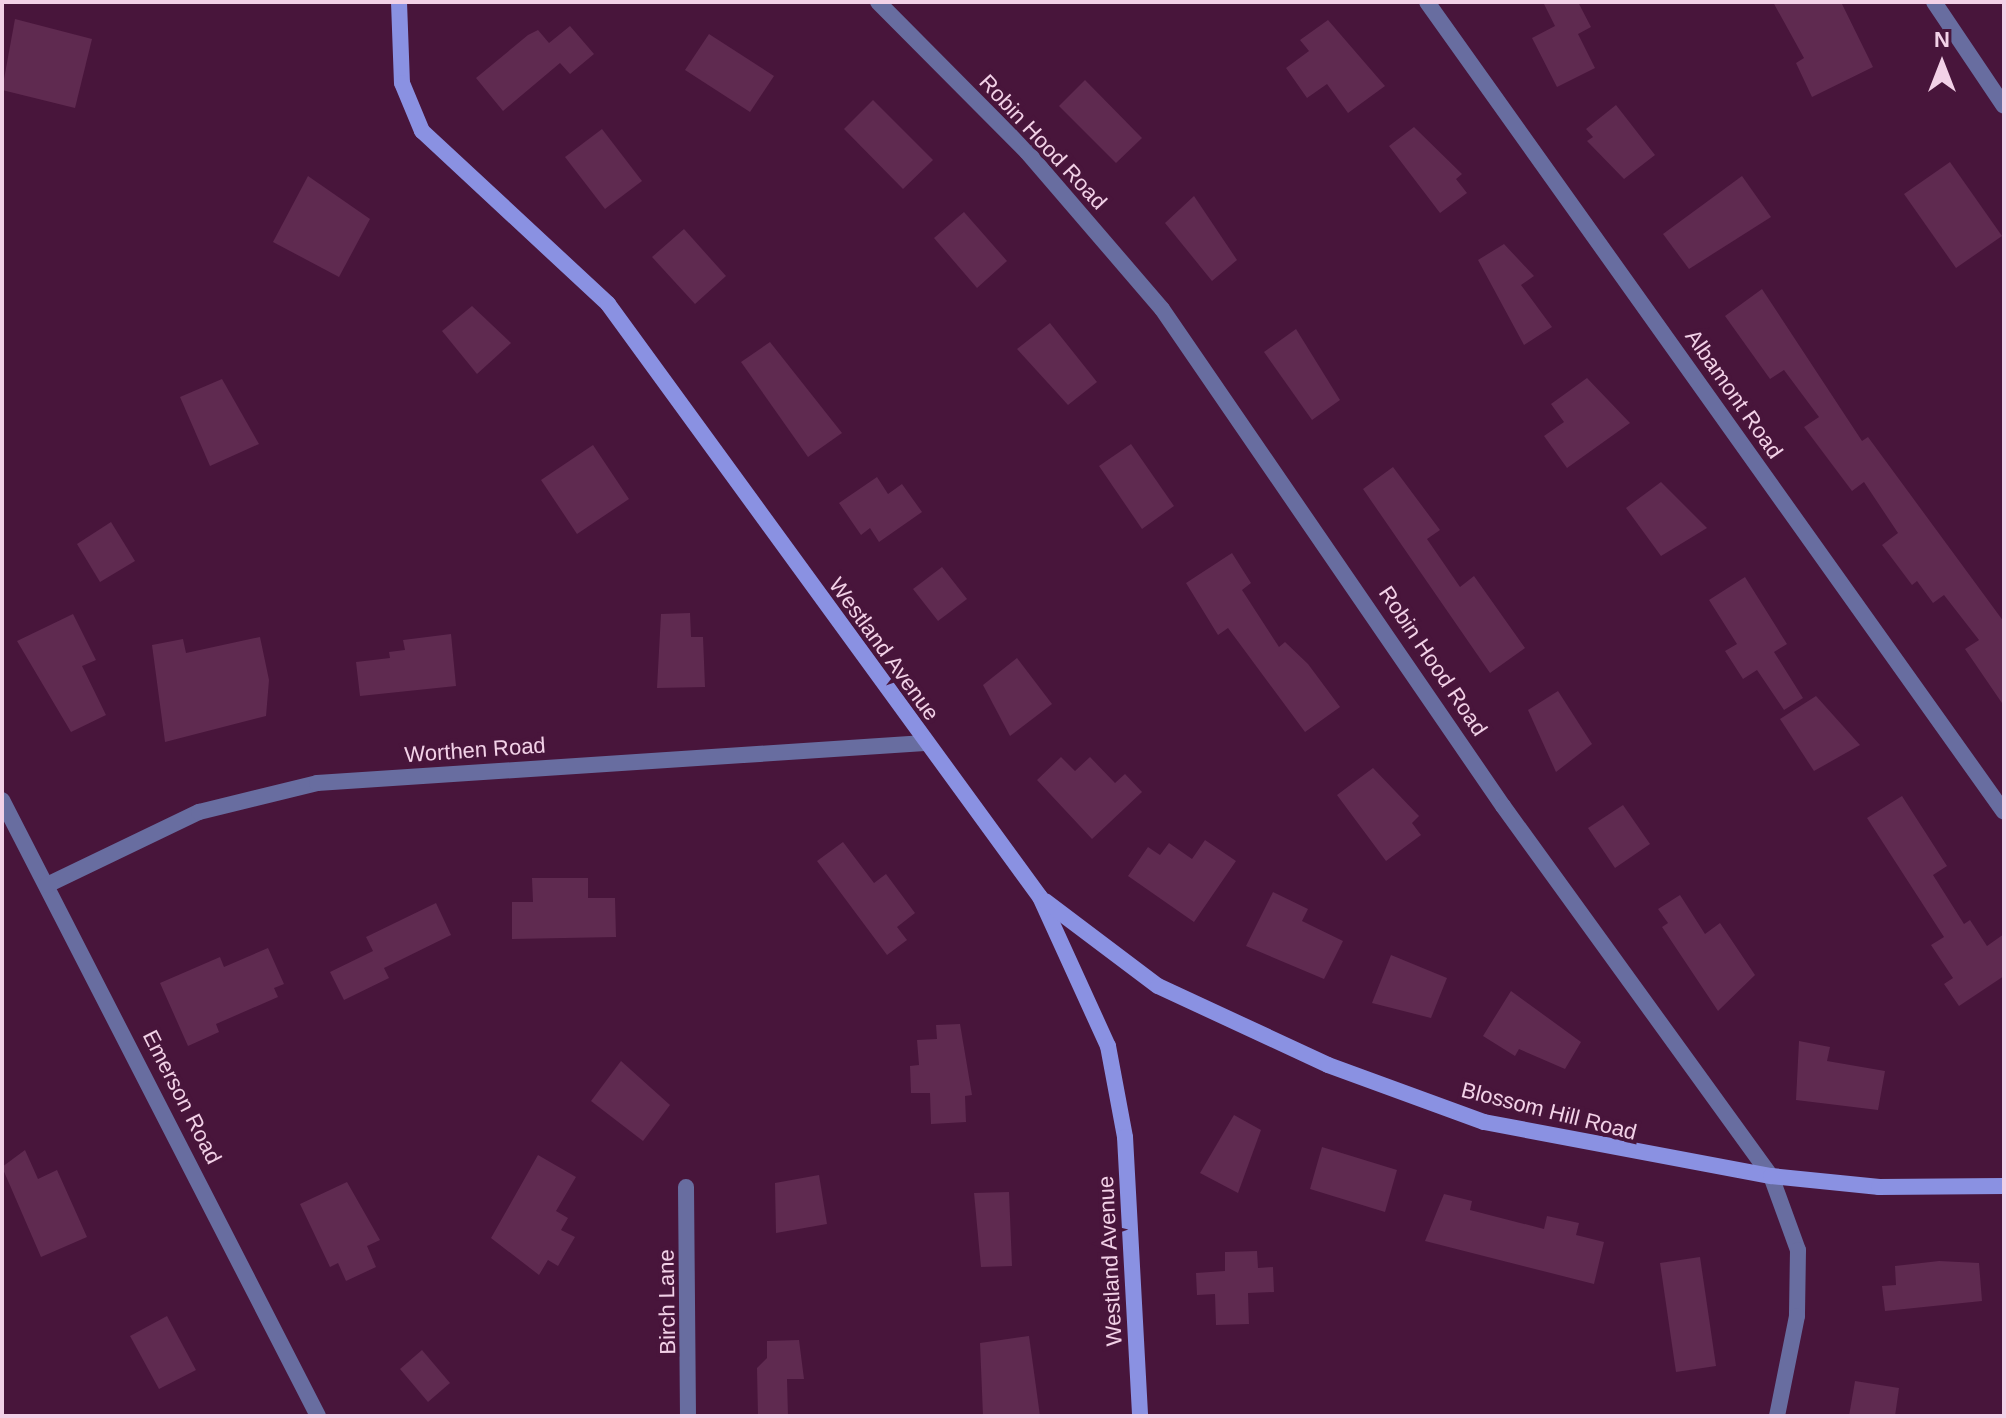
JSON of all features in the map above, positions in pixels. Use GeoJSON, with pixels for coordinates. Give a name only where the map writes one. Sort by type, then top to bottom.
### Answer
{"type":"FeatureCollection","features":[{"type":"Feature","properties":{"kind":"street","name":"Westland Avenue"},"geometry":{"type":"LineString","coordinates":[[399,2],[402,83],[422,131],[608,304],[1040,897],[1108,1046],[1125,1137],[1140,1416]]}},
{"type":"Feature","properties":{"kind":"street","name":"Robin Hood Road"},"geometry":{"type":"LineString","coordinates":[[878,2],[1027,152],[1162,309],[1503,806],[1771,1176],[1798,1250],[1797,1316],[1777,1416]]}},
{"type":"Feature","properties":{"kind":"street","name":"Albamont Road"},"geometry":{"type":"LineString","coordinates":[[1427,2],[2004,812]]}},
{"type":"Feature","properties":{"kind":"street"},"geometry":{"type":"LineString","coordinates":[[1934,2],[2004,106]]}},
{"type":"Feature","properties":{"kind":"street","name":"Worthen Road"},"geometry":{"type":"LineString","coordinates":[[47,885],[199,812],[317,783],[925,743]]}},
{"type":"Feature","properties":{"kind":"street","name":"Emerson Road"},"geometry":{"type":"LineString","coordinates":[[2,800],[318,1416]]}},
{"type":"Feature","properties":{"kind":"street","name":"Blossom Hill Road"},"geometry":{"type":"LineString","coordinates":[[1040,897],[1158,986],[1328,1065],[1484,1122],[1771,1176],[1879,1187],[2004,1186]]}},
{"type":"Feature","properties":{"kind":"street","name":"Birch Lane"},"geometry":{"type":"LineString","coordinates":[[686,1187],[688,1416]]}},
{"type":"Feature","properties":{"kind":"building"},"geometry":{"type":"Polygon","coordinates":[[[1543,2],[1578,2],[1591,27],[1578,34],[1595,68],[1557,87],[1532,38],[1555,26],[1543,2]]]}},
{"type":"Feature","properties":{"kind":"building"},"geometry":{"type":"Polygon","coordinates":[[[1773,2],[1841,2],[1873,67],[1812,97],[1796,63],[1804,58],[1773,2]]]}},
{"type":"Feature","properties":{"kind":"building"},"geometry":{"type":"Polygon","coordinates":[[[15,19],[92,39],[75,108],[2,90],[15,19]]]}},
{"type":"Feature","properties":{"kind":"building"},"geometry":{"type":"Polygon","coordinates":[[[1328,20],[1385,86],[1348,113],[1327,84],[1307,98],[1286,68],[1309,51],[1300,40],[1328,20]]]}},
{"type":"Feature","properties":{"kind":"building"},"geometry":{"type":"Polygon","coordinates":[[[570,26],[594,54],[570,74],[560,63],[503,111],[476,78],[528,35],[538,30],[549,43],[570,26]]]}},
{"type":"Feature","properties":{"kind":"building"},"geometry":{"type":"Polygon","coordinates":[[[709,34],[774,76],[750,112],[685,70],[709,34]]]}},
{"type":"Feature","properties":{"kind":"building"},"geometry":{"type":"Polygon","coordinates":[[[1085,80],[1142,138],[1116,163],[1059,106],[1085,80]]]}},
{"type":"Feature","properties":{"kind":"building"},"geometry":{"type":"Polygon","coordinates":[[[873,100],[933,160],[903,189],[844,129],[873,100]]]}},
{"type":"Feature","properties":{"kind":"building"},"geometry":{"type":"Polygon","coordinates":[[[1616,105],[1655,155],[1624,179],[1587,141],[1593,137],[1586,129],[1616,105]]]}},
{"type":"Feature","properties":{"kind":"building"},"geometry":{"type":"Polygon","coordinates":[[[1414,127],[1462,174],[1456,179],[1467,193],[1440,213],[1389,146],[1414,127]]]}},
{"type":"Feature","properties":{"kind":"building"},"geometry":{"type":"Polygon","coordinates":[[[602,129],[642,181],[605,209],[565,157],[602,129]]]}},
{"type":"Feature","properties":{"kind":"building"},"geometry":{"type":"Polygon","coordinates":[[[1950,162],[2002,236],[1956,268],[1904,194],[1950,162]]]}},
{"type":"Feature","properties":{"kind":"building"},"geometry":{"type":"Polygon","coordinates":[[[308,176],[370,219],[339,277],[273,242],[308,176]]]}},
{"type":"Feature","properties":{"kind":"building"},"geometry":{"type":"Polygon","coordinates":[[[1742,176],[1771,217],[1689,269],[1663,234],[1742,176]]]}},
{"type":"Feature","properties":{"kind":"building"},"geometry":{"type":"Polygon","coordinates":[[[1194,196],[1237,260],[1212,281],[1165,223],[1194,196]]]}},
{"type":"Feature","properties":{"kind":"building"},"geometry":{"type":"Polygon","coordinates":[[[964,212],[1007,261],[977,288],[934,238],[964,212]]]}},
{"type":"Feature","properties":{"kind":"building"},"geometry":{"type":"Polygon","coordinates":[[[684,229],[726,276],[695,304],[652,257],[684,229]]]}},
{"type":"Feature","properties":{"kind":"building"},"geometry":{"type":"Polygon","coordinates":[[[1504,244],[1534,276],[1521,285],[1552,327],[1524,345],[1478,260],[1504,244]]]}},
{"type":"Feature","properties":{"kind":"building"},"geometry":{"type":"Polygon","coordinates":[[[1762,289],[1862,441],[1868,437],[2004,622],[2004,706],[1965,649],[1979,640],[1944,595],[1933,603],[1917,581],[1912,585],[1882,545],[1898,533],[1864,482],[1852,491],[1804,427],[1819,417],[1784,370],[1770,379],[1725,316],[1762,289]]]}},
{"type":"Feature","properties":{"kind":"building"},"geometry":{"type":"Polygon","coordinates":[[[472,306],[511,343],[477,374],[442,331],[472,306]]]}},
{"type":"Feature","properties":{"kind":"building"},"geometry":{"type":"Polygon","coordinates":[[[1050,323],[1097,382],[1068,405],[1017,349],[1050,323]]]}},
{"type":"Feature","properties":{"kind":"building"},"geometry":{"type":"Polygon","coordinates":[[[1296,329],[1340,400],[1312,420],[1264,352],[1296,329]]]}},
{"type":"Feature","properties":{"kind":"building"},"geometry":{"type":"Polygon","coordinates":[[[770,342],[842,433],[808,457],[741,362],[770,342]]]}},
{"type":"Feature","properties":{"kind":"building"},"geometry":{"type":"Polygon","coordinates":[[[1587,378],[1630,423],[1567,468],[1544,436],[1564,422],[1551,404],[1587,378]]]}},
{"type":"Feature","properties":{"kind":"building"},"geometry":{"type":"Polygon","coordinates":[[[222,379],[259,444],[210,466],[180,397],[222,379]]]}},
{"type":"Feature","properties":{"kind":"building"},"geometry":{"type":"Polygon","coordinates":[[[1131,444],[1174,506],[1142,529],[1099,466],[1131,444]]]}},
{"type":"Feature","properties":{"kind":"building"},"geometry":{"type":"Polygon","coordinates":[[[593,445],[629,499],[577,534],[541,480],[593,445]]]}},
{"type":"Feature","properties":{"kind":"building"},"geometry":{"type":"Polygon","coordinates":[[[1393,467],[1440,530],[1427,539],[1460,587],[1474,576],[1525,648],[1490,673],[1363,489],[1393,467]]]}},
{"type":"Feature","properties":{"kind":"building"},"geometry":{"type":"Polygon","coordinates":[[[877,477],[888,494],[902,484],[922,512],[879,542],[870,528],[861,535],[839,503],[877,477]]]}},
{"type":"Feature","properties":{"kind":"building"},"geometry":{"type":"Polygon","coordinates":[[[1661,482],[1707,528],[1661,556],[1626,508],[1661,482]]]}},
{"type":"Feature","properties":{"kind":"building"},"geometry":{"type":"Polygon","coordinates":[[[111,522],[135,561],[100,582],[77,544],[111,522]]]}},
{"type":"Feature","properties":{"kind":"building"},"geometry":{"type":"Polygon","coordinates":[[[1232,553],[1251,583],[1242,590],[1279,647],[1285,642],[1308,664],[1340,707],[1305,732],[1228,628],[1218,635],[1186,583],[1232,553]]]}},
{"type":"Feature","properties":{"kind":"building"},"geometry":{"type":"Polygon","coordinates":[[[942,567],[967,599],[938,621],[913,589],[942,567]]]}},
{"type":"Feature","properties":{"kind":"building"},"geometry":{"type":"Polygon","coordinates":[[[1745,577],[1787,644],[1774,652],[1803,698],[1784,710],[1757,670],[1743,679],[1725,651],[1737,644],[1709,600],[1745,577]]]}},
{"type":"Feature","properties":{"kind":"building"},"geometry":{"type":"Polygon","coordinates":[[[690,613],[691,637],[703,637],[705,687],[657,688],[661,614],[690,613]]]}},
{"type":"Feature","properties":{"kind":"building"},"geometry":{"type":"Polygon","coordinates":[[[73,614],[96,660],[82,666],[106,715],[71,732],[17,641],[73,614]]]}},
{"type":"Feature","properties":{"kind":"building"},"geometry":{"type":"Polygon","coordinates":[[[451,634],[456,686],[360,696],[356,662],[390,658],[389,652],[405,650],[403,640],[451,634]]]}},
{"type":"Feature","properties":{"kind":"building"},"geometry":{"type":"Polygon","coordinates":[[[260,637],[269,680],[266,716],[165,742],[152,645],[183,639],[186,653],[260,637]]]}},
{"type":"Feature","properties":{"kind":"building"},"geometry":{"type":"Polygon","coordinates":[[[1017,658],[1052,704],[1010,736],[983,685],[1017,658]]]}},
{"type":"Feature","properties":{"kind":"building"},"geometry":{"type":"Polygon","coordinates":[[[1558,691],[1592,744],[1556,772],[1528,710],[1558,691]]]}},
{"type":"Feature","properties":{"kind":"building"},"geometry":{"type":"Polygon","coordinates":[[[1816,696],[1860,745],[1814,771],[1780,719],[1816,696]]]}},
{"type":"Feature","properties":{"kind":"building"},"geometry":{"type":"Polygon","coordinates":[[[1061,757],[1075,771],[1090,757],[1115,783],[1125,774],[1142,792],[1092,839],[1037,780],[1061,757]]]}},
{"type":"Feature","properties":{"kind":"building"},"geometry":{"type":"Polygon","coordinates":[[[1373,768],[1419,816],[1412,823],[1421,835],[1386,861],[1337,795],[1373,768]]]}},
{"type":"Feature","properties":{"kind":"building"},"geometry":{"type":"Polygon","coordinates":[[[1902,796],[1947,866],[1933,875],[1964,924],[1970,920],[1987,946],[2004,934],[2004,976],[1959,1006],[1944,984],[1953,978],[1931,945],[1944,937],[1867,818],[1902,796]]]}},
{"type":"Feature","properties":{"kind":"building"},"geometry":{"type":"Polygon","coordinates":[[[1623,805],[1650,844],[1615,868],[1588,828],[1623,805]]]}},
{"type":"Feature","properties":{"kind":"building"},"geometry":{"type":"Polygon","coordinates":[[[1205,840],[1236,861],[1194,922],[1128,876],[1148,847],[1160,855],[1169,843],[1192,859],[1205,840]]]}},
{"type":"Feature","properties":{"kind":"building"},"geometry":{"type":"Polygon","coordinates":[[[843,842],[874,883],[886,874],[915,913],[897,927],[907,940],[887,955],[817,861],[843,842]]]}},
{"type":"Feature","properties":{"kind":"building"},"geometry":{"type":"Polygon","coordinates":[[[532,878],[588,878],[588,898],[615,898],[616,937],[512,939],[512,902],[533,902],[532,878]]]}},
{"type":"Feature","properties":{"kind":"building"},"geometry":{"type":"Polygon","coordinates":[[[1273,892],[1308,909],[1302,921],[1343,941],[1324,979],[1246,946],[1273,892]]]}},
{"type":"Feature","properties":{"kind":"building"},"geometry":{"type":"Polygon","coordinates":[[[1680,895],[1705,934],[1720,923],[1755,975],[1718,1011],[1662,927],[1668,923],[1658,909],[1680,895]]]}},
{"type":"Feature","properties":{"kind":"building"},"geometry":{"type":"Polygon","coordinates":[[[436,903],[451,935],[384,968],[389,978],[344,1000],[330,972],[373,951],[366,937],[436,903]]]}},
{"type":"Feature","properties":{"kind":"building"},"geometry":{"type":"Polygon","coordinates":[[[268,948],[284,984],[274,988],[278,997],[216,1024],[219,1032],[188,1046],[160,983],[220,957],[224,967],[268,948]]]}},
{"type":"Feature","properties":{"kind":"building"},"geometry":{"type":"Polygon","coordinates":[[[1391,955],[1447,978],[1431,1018],[1372,1003],[1391,955]]]}},
{"type":"Feature","properties":{"kind":"building"},"geometry":{"type":"Polygon","coordinates":[[[1511,991],[1581,1042],[1565,1069],[1519,1049],[1515,1056],[1483,1036],[1511,991]]]}},
{"type":"Feature","properties":{"kind":"building"},"geometry":{"type":"Polygon","coordinates":[[[960,1024],[972,1095],[965,1096],[966,1122],[931,1124],[930,1093],[911,1093],[910,1066],[919,1065],[917,1040],[937,1039],[936,1025],[960,1024]]]}},
{"type":"Feature","properties":{"kind":"building"},"geometry":{"type":"Polygon","coordinates":[[[1799,1041],[1830,1047],[1827,1061],[1885,1071],[1878,1110],[1796,1100],[1799,1041]]]}},
{"type":"Feature","properties":{"kind":"building"},"geometry":{"type":"Polygon","coordinates":[[[621,1061],[670,1105],[643,1141],[591,1101],[621,1061]]]}},
{"type":"Feature","properties":{"kind":"building"},"geometry":{"type":"Polygon","coordinates":[[[1234,1115],[1261,1130],[1238,1193],[1200,1173],[1234,1115]]]}},
{"type":"Feature","properties":{"kind":"building"},"geometry":{"type":"Polygon","coordinates":[[[1322,1147],[1397,1170],[1385,1212],[1310,1189],[1322,1147]]]}},
{"type":"Feature","properties":{"kind":"building"},"geometry":{"type":"Polygon","coordinates":[[[25,1150],[38,1179],[57,1170],[87,1237],[41,1257],[2,1167],[25,1150]]]}},
{"type":"Feature","properties":{"kind":"building"},"geometry":{"type":"Polygon","coordinates":[[[538,1155],[576,1177],[556,1211],[568,1218],[561,1230],[575,1237],[558,1266],[548,1260],[539,1275],[491,1238],[538,1155]]]}},
{"type":"Feature","properties":{"kind":"building"},"geometry":{"type":"Polygon","coordinates":[[[819,1175],[827,1224],[776,1233],[775,1183],[819,1175]]]}},
{"type":"Feature","properties":{"kind":"building"},"geometry":{"type":"Polygon","coordinates":[[[347,1182],[380,1240],[367,1246],[376,1267],[346,1281],[338,1263],[330,1267],[300,1204],[347,1182]]]}},
{"type":"Feature","properties":{"kind":"building"},"geometry":{"type":"Polygon","coordinates":[[[1009,1192],[1012,1266],[981,1267],[974,1193],[1009,1192]]]}},
{"type":"Feature","properties":{"kind":"building"},"geometry":{"type":"Polygon","coordinates":[[[1444,1194],[1472,1201],[1470,1210],[1544,1229],[1547,1216],[1579,1223],[1576,1235],[1604,1242],[1594,1284],[1425,1241],[1444,1194]]]}},
{"type":"Feature","properties":{"kind":"building"},"geometry":{"type":"Polygon","coordinates":[[[1257,1251],[1258,1268],[1273,1267],[1274,1292],[1248,1293],[1249,1324],[1216,1325],[1215,1294],[1197,1295],[1196,1273],[1225,1271],[1225,1252],[1257,1251]]]}},
{"type":"Feature","properties":{"kind":"building"},"geometry":{"type":"Polygon","coordinates":[[[1700,1257],[1716,1366],[1676,1372],[1660,1263],[1700,1257]]]}},
{"type":"Feature","properties":{"kind":"building"},"geometry":{"type":"Polygon","coordinates":[[[1939,1261],[1979,1263],[1982,1301],[1885,1311],[1882,1286],[1896,1285],[1895,1266],[1939,1261]]]}},
{"type":"Feature","properties":{"kind":"building"},"geometry":{"type":"Polygon","coordinates":[[[167,1316],[196,1370],[159,1389],[130,1336],[167,1316]]]}},
{"type":"Feature","properties":{"kind":"building"},"geometry":{"type":"Polygon","coordinates":[[[1029,1336],[1040,1416],[983,1416],[980,1343],[1029,1336]]]}},
{"type":"Feature","properties":{"kind":"building"},"geometry":{"type":"Polygon","coordinates":[[[799,1340],[804,1379],[787,1379],[788,1416],[758,1416],[757,1368],[767,1358],[767,1341],[799,1340]]]}},
{"type":"Feature","properties":{"kind":"building"},"geometry":{"type":"Polygon","coordinates":[[[422,1350],[450,1383],[428,1402],[400,1369],[422,1350]]]}},
{"type":"Feature","properties":{"kind":"building"},"geometry":{"type":"Polygon","coordinates":[[[1855,1381],[1899,1388],[1895,1416],[1849,1416],[1855,1381]]]}}]}
